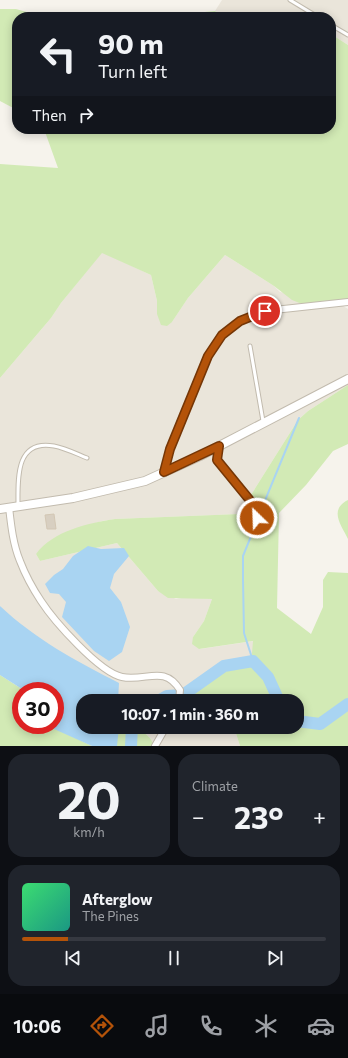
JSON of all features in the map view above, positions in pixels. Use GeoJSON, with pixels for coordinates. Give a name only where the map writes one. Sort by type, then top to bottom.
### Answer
{"type":"FeatureCollection","features":[{"type":"Feature","properties":{"kind":"street"},"geometry":{"type":"LineString","coordinates":[[164,472],[170,449],[208,356],[222,335],[240,321],[265,311],[348,302]]}},
{"type":"Feature","properties":{"kind":"street"},"geometry":{"type":"LineString","coordinates":[[0,509],[95,493],[145,481],[219,446],[348,379]]}},
{"type":"Feature","properties":{"kind":"street"},"geometry":{"type":"LineString","coordinates":[[219,446],[217,460],[257,509],[257,518]]}},
{"type":"Feature","properties":{"kind":"street"},"geometry":{"type":"LineString","coordinates":[[14,506],[12,532],[20,560],[41,602],[78,645],[100,667],[122,677],[164,676],[171,678],[180,690],[180,694]]}},
{"type":"Feature","properties":{"kind":"street"},"geometry":{"type":"LineString","coordinates":[[155,746],[162,734]]}},
{"type":"Feature","properties":{"kind":"lane"},"geometry":{"type":"LineString","coordinates":[[290,0],[310,12]]}},
{"type":"Feature","properties":{"kind":"lane"},"geometry":{"type":"LineString","coordinates":[[298,5],[301,0]]}},
{"type":"Feature","properties":{"kind":"lane"},"geometry":{"type":"LineString","coordinates":[[336,28],[348,35]]}},
{"type":"Feature","properties":{"kind":"lane"},"geometry":{"type":"LineString","coordinates":[[250,346],[264,422]]}},
{"type":"Feature","properties":{"kind":"lane"},"geometry":{"type":"LineString","coordinates":[[14,506],[20,465],[24,456],[30,450],[46,445],[56,446],[87,458]]}},
{"type":"Feature","properties":{"kind":"shaded area"},"geometry":{"type":"Polygon","coordinates":[[[222,0],[348,0],[348,45],[336,37],[336,12],[215,11],[222,0]]]}},
{"type":"Feature","properties":{"kind":"shaded area"},"geometry":{"type":"Polygon","coordinates":[[[102,252],[151,275],[157,301],[157,314],[172,322],[188,298],[225,255],[274,286],[280,292],[340,304],[348,309],[348,385],[308,411],[298,420],[239,514],[115,519],[102,521],[76,529],[36,554],[40,561],[117,543],[158,591],[176,599],[187,597],[212,599],[204,621],[193,637],[200,649],[254,641],[251,665],[211,674],[197,682],[194,694],[106,694],[8,618],[0,606],[0,378],[51,318],[61,303],[102,252]]]}},
{"type":"Feature","properties":{"kind":"shaded area"},"geometry":{"type":"Polygon","coordinates":[[[146,734],[236,734],[240,746],[155,746],[146,734]]]}},
{"type":"Feature","properties":{"kind":"green space"},"geometry":{"type":"Polygon","coordinates":[[[0,9],[16,9],[26,12],[12,12],[12,107],[0,101],[0,9]]]}},
{"type":"Feature","properties":{"kind":"green space"},"geometry":{"type":"Polygon","coordinates":[[[336,37],[348,45],[348,302],[302,304],[292,300],[274,286],[225,255],[188,298],[172,322],[167,326],[161,325],[157,314],[157,301],[151,275],[102,253],[61,303],[51,318],[0,378],[0,164],[58,168],[46,134],[336,134],[336,37]]]}},
{"type":"Feature","properties":{"kind":"green space"},"geometry":{"type":"Polygon","coordinates":[[[348,385],[348,444],[333,451],[306,485],[279,513],[277,608],[311,634],[323,607],[323,580],[328,572],[348,573],[348,746],[240,746],[236,734],[304,734],[304,694],[192,694],[197,685],[210,675],[225,670],[251,665],[253,641],[199,649],[192,644],[193,637],[204,621],[212,599],[168,598],[158,591],[117,543],[40,561],[36,554],[52,539],[72,529],[115,519],[239,514],[298,420],[308,411],[348,385]]]}},
{"type":"Feature","properties":{"kind":"green space"},"geometry":{"type":"Polygon","coordinates":[[[348,500],[348,539],[340,524],[338,513],[342,504],[348,500]]]}},
{"type":"Feature","properties":{"kind":"green space"},"geometry":{"type":"Polygon","coordinates":[[[0,675],[12,683],[12,734],[64,734],[64,732],[92,746],[0,746],[0,675]]]}},
{"type":"Feature","properties":{"kind":"green space"},"geometry":{"type":"Polygon","coordinates":[[[116,734],[146,734],[155,746],[112,746],[116,734]]]}},
{"type":"Feature","properties":{"kind":"water"},"geometry":{"type":"Polygon","coordinates":[[[88,546],[101,549],[124,548],[129,556],[114,574],[110,588],[121,602],[130,627],[122,652],[109,661],[94,651],[62,617],[66,602],[59,594],[50,593],[45,584],[63,569],[73,556],[88,546]]]}},
{"type":"Feature","properties":{"kind":"water"},"geometry":{"type":"Polygon","coordinates":[[[0,606],[27,629],[56,649],[119,683],[118,694],[76,694],[76,734],[118,734],[117,746],[92,746],[64,733],[64,682],[12,683],[0,675],[0,606]]]}},
{"type":"Feature","properties":{"kind":"building"},"geometry":{"type":"Polygon","coordinates":[[[54,514],[56,529],[47,529],[45,515],[54,514]]]}},
{"type":"Feature","properties":{"kind":"waterway"},"geometry":{"type":"LineString","coordinates":[[259,515],[299,418]]}},
{"type":"Feature","properties":{"kind":"waterway"},"geometry":{"type":"LineString","coordinates":[[253,661],[244,633],[243,556],[258,519]]}},
{"type":"Feature","properties":{"kind":"waterway"},"geometry":{"type":"LineString","coordinates":[[184,694],[224,666],[253,661],[268,677],[276,694]]}},
{"type":"Feature","properties":{"kind":"waterway"},"geometry":{"type":"LineString","coordinates":[[304,722],[320,724],[348,704]]}},
{"type":"Feature","properties":{"kind":"waterway"},"geometry":{"type":"LineString","coordinates":[[131,746],[132,734]]}},
{"type":"Feature","properties":{"kind":"route"},"geometry":{"type":"LineString","coordinates":[[257,518],[257,509],[218,463],[217,457],[219,446],[164,472],[170,449],[208,356],[222,335],[240,321],[265,311]]}}]}
